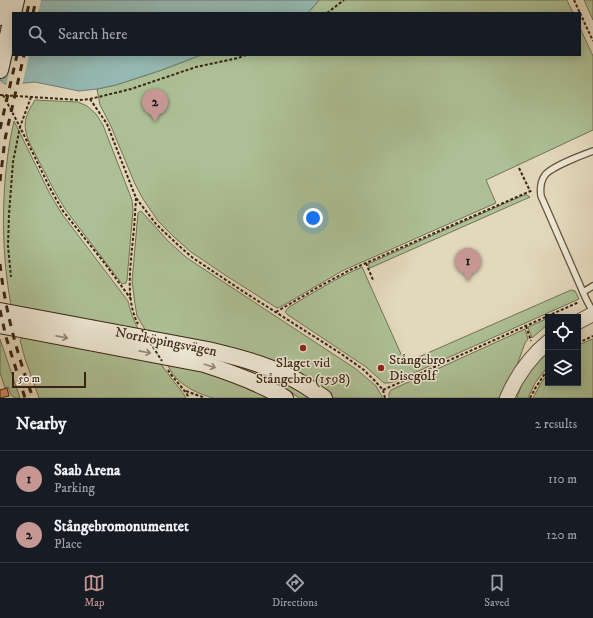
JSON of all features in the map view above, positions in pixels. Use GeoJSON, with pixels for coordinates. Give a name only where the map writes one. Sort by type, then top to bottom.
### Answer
{"type":"FeatureCollection","features":[{"type":"Feature","properties":{"kind":"main road"},"geometry":{"type":"LineString","coordinates":[[0,17],[4,0]]}},
{"type":"Feature","properties":{"kind":"main road"},"geometry":{"type":"LineString","coordinates":[[13,12],[16,0]]}},
{"type":"Feature","properties":{"kind":"main road"},"geometry":{"type":"LineString","coordinates":[[0,70],[12,18]]}},
{"type":"Feature","properties":{"kind":"main road","name":"Norrköpingsvägen"},"geometry":{"type":"LineString","coordinates":[[0,311],[235,356],[261,364],[285,375],[305,385],[324,398]]}},
{"type":"Feature","properties":{"kind":"main road","name":"Norrköpingsvägen"},"geometry":{"type":"LineString","coordinates":[[0,325],[204,364],[256,383],[285,398]]}},
{"type":"Feature","properties":{"kind":"street"},"geometry":{"type":"LineString","coordinates":[[581,315],[593,313]]}},
{"type":"Feature","properties":{"kind":"street"},"geometry":{"type":"LineString","coordinates":[[507,398],[510,389],[522,372],[545,345]]}},
{"type":"Feature","properties":{"kind":"lane"},"geometry":{"type":"LineString","coordinates":[[593,150],[552,169],[546,174],[540,188],[541,196],[593,313]]}},
{"type":"Feature","properties":{"kind":"lane"},"geometry":{"type":"LineString","coordinates":[[583,292],[593,286]]}},
{"type":"Feature","properties":{"kind":"path"},"geometry":{"type":"LineString","coordinates":[[328,12],[344,0]]}},
{"type":"Feature","properties":{"kind":"path"},"geometry":{"type":"LineString","coordinates":[[574,0],[580,12]]}},
{"type":"Feature","properties":{"kind":"path"},"geometry":{"type":"LineString","coordinates":[[581,15],[593,41]]}},
{"type":"Feature","properties":{"kind":"path"},"geometry":{"type":"LineString","coordinates":[[1,95],[79,100],[90,99],[131,89],[196,67],[243,56]]}},
{"type":"Feature","properties":{"kind":"path"},"geometry":{"type":"LineString","coordinates":[[1,95],[20,127],[59,204],[106,264],[131,299]]}},
{"type":"Feature","properties":{"kind":"path"},"geometry":{"type":"LineString","coordinates":[[11,277],[8,246],[13,162],[20,127],[31,97]]}},
{"type":"Feature","properties":{"kind":"path"},"geometry":{"type":"LineString","coordinates":[[90,99],[107,124],[136,198],[156,224],[193,258],[364,370],[383,390],[385,398]]}},
{"type":"Feature","properties":{"kind":"path"},"geometry":{"type":"LineString","coordinates":[[519,168],[530,191]]}},
{"type":"Feature","properties":{"kind":"path"},"geometry":{"type":"LineString","coordinates":[[276,312],[350,270],[530,191],[540,188]]}},
{"type":"Feature","properties":{"kind":"path"},"geometry":{"type":"LineString","coordinates":[[136,198],[130,278],[131,299],[137,321],[162,361]]}},
{"type":"Feature","properties":{"kind":"path"},"geometry":{"type":"LineString","coordinates":[[366,263],[373,280]]}},
{"type":"Feature","properties":{"kind":"path"},"geometry":{"type":"LineString","coordinates":[[383,390],[586,299]]}},
{"type":"Feature","properties":{"kind":"path"},"geometry":{"type":"LineString","coordinates":[[573,305],[576,314]]}},
{"type":"Feature","properties":{"kind":"path"},"geometry":{"type":"LineString","coordinates":[[526,326],[531,342]]}},
{"type":"Feature","properties":{"kind":"path"},"geometry":{"type":"LineString","coordinates":[[581,342],[593,336]]}},
{"type":"Feature","properties":{"kind":"path"},"geometry":{"type":"LineString","coordinates":[[166,368],[177,383],[185,390],[206,398]]}},
{"type":"Feature","properties":{"kind":"path"},"geometry":{"type":"LineString","coordinates":[[530,398],[545,374]]}},
{"type":"Feature","properties":{"kind":"path"},"geometry":{"type":"LineString","coordinates":[[185,390],[189,398]]}},
{"type":"Feature","properties":{"kind":"green space"},"geometry":{"type":"Polygon","coordinates":[[[319,0],[567,0],[573,12],[309,12],[319,0]]]}},
{"type":"Feature","properties":{"kind":"green space"},"geometry":{"type":"Polygon","coordinates":[[[584,0],[593,0],[593,20],[584,0]]]}},
{"type":"Feature","properties":{"kind":"green space"},"geometry":{"type":"Polygon","coordinates":[[[581,30],[593,56],[593,130],[486,180],[496,203],[342,271],[277,308],[191,252],[158,221],[135,184],[110,124],[100,105],[97,89],[116,85],[198,56],[581,56],[581,30]]]}},
{"type":"Feature","properties":{"kind":"green space"},"geometry":{"type":"Polygon","coordinates":[[[35,100],[78,102],[87,106],[96,114],[103,125],[132,200],[133,210],[126,283],[122,284],[65,209],[29,142],[25,125],[29,111],[35,100]]]}},
{"type":"Feature","properties":{"kind":"green space"},"geometry":{"type":"Polygon","coordinates":[[[14,121],[50,194],[62,214],[128,301],[135,322],[145,341],[186,398],[39,398],[20,340],[25,336],[12,309],[7,283],[4,236],[4,189],[6,165],[14,121]]]}},
{"type":"Feature","properties":{"kind":"green space"},"geometry":{"type":"Polygon","coordinates":[[[524,195],[530,197],[370,268],[368,264],[524,195]]]}},
{"type":"Feature","properties":{"kind":"green space"},"geometry":{"type":"Polygon","coordinates":[[[140,211],[169,242],[187,258],[356,369],[376,386],[383,398],[333,398],[327,392],[146,331],[137,316],[132,281],[138,213],[140,211]]]}},
{"type":"Feature","properties":{"kind":"green space"},"geometry":{"type":"Polygon","coordinates":[[[362,267],[405,363],[571,290],[575,291],[579,299],[396,381],[384,383],[366,367],[285,312],[289,307],[343,276],[362,267]]]}},
{"type":"Feature","properties":{"kind":"green space"},"geometry":{"type":"Polygon","coordinates":[[[545,319],[545,327],[532,338],[528,327],[545,319]]]}},
{"type":"Feature","properties":{"kind":"green space"},"geometry":{"type":"Polygon","coordinates":[[[525,329],[528,339],[525,343],[517,365],[499,398],[389,398],[389,393],[391,390],[525,329]]]}},
{"type":"Feature","properties":{"kind":"green space"},"geometry":{"type":"Polygon","coordinates":[[[0,339],[20,398],[13,397],[8,387],[5,388],[0,373],[0,339]]]}},
{"type":"Feature","properties":{"kind":"green space"},"geometry":{"type":"Polygon","coordinates":[[[593,339],[593,398],[533,398],[545,377],[545,386],[581,386],[581,344],[593,339]]]}},
{"type":"Feature","properties":{"kind":"green space"},"geometry":{"type":"Polygon","coordinates":[[[199,354],[267,373],[313,398],[299,398],[291,392],[267,380],[199,354]]]}},
{"type":"Feature","properties":{"kind":"green space"},"geometry":{"type":"Polygon","coordinates":[[[545,354],[545,370],[535,383],[528,398],[517,398],[523,380],[545,354]]]}},
{"type":"Feature","properties":{"kind":"green space"},"geometry":{"type":"Polygon","coordinates":[[[166,362],[217,373],[275,398],[213,398],[193,390],[180,382],[173,375],[166,362]]]}},
{"type":"Feature","properties":{"kind":"water"},"geometry":{"type":"Polygon","coordinates":[[[0,0],[319,0],[309,12],[12,12],[12,56],[198,56],[116,85],[97,89],[79,91],[35,82],[5,84],[0,80],[0,0]]]}},
{"type":"Feature","properties":{"kind":"pier"},"geometry":{"type":"Polygon","coordinates":[[[25,0],[41,0],[38,12],[23,12],[25,0]]]}},
{"type":"Feature","properties":{"kind":"pier"},"geometry":{"type":"Polygon","coordinates":[[[13,56],[29,56],[22,86],[6,86],[13,56]]]}},
{"type":"Feature","properties":{"kind":"building"},"geometry":{"type":"Polygon","coordinates":[[[7,388],[9,396],[0,398],[0,390],[7,388]]]}},
{"type":"Feature","properties":{"kind":"railway"},"geometry":{"type":"LineString","coordinates":[[27,12],[30,0]]}},
{"type":"Feature","properties":{"kind":"railway"},"geometry":{"type":"LineString","coordinates":[[33,12],[36,0]]}},
{"type":"Feature","properties":{"kind":"railway"},"geometry":{"type":"LineString","coordinates":[[0,129],[17,56]]}},
{"type":"Feature","properties":{"kind":"railway"},"geometry":{"type":"LineString","coordinates":[[0,181],[5,139],[24,56]]}},
{"type":"Feature","properties":{"kind":"railway"},"geometry":{"type":"LineString","coordinates":[[0,264],[12,332],[33,398]]}},
{"type":"Feature","properties":{"kind":"railway"},"geometry":{"type":"LineString","coordinates":[[0,310],[6,337],[25,398]]}},
{"type":"Feature","properties":{"kind":"place","name":"Stångebromonumentet"},"geometry":{"type":"Point","coordinates":[155,122]}},
{"type":"Feature","properties":{"kind":"place","name":"Saab Arena"},"geometry":{"type":"Point","coordinates":[468,281]}},
{"type":"Feature","properties":{"kind":"place","name":"Slaget vid Stångebro (1598)"},"geometry":{"type":"Point","coordinates":[303,348]}},
{"type":"Feature","properties":{"kind":"place","name":"Stångebro Discgolf"},"geometry":{"type":"Point","coordinates":[381,368]}}]}
